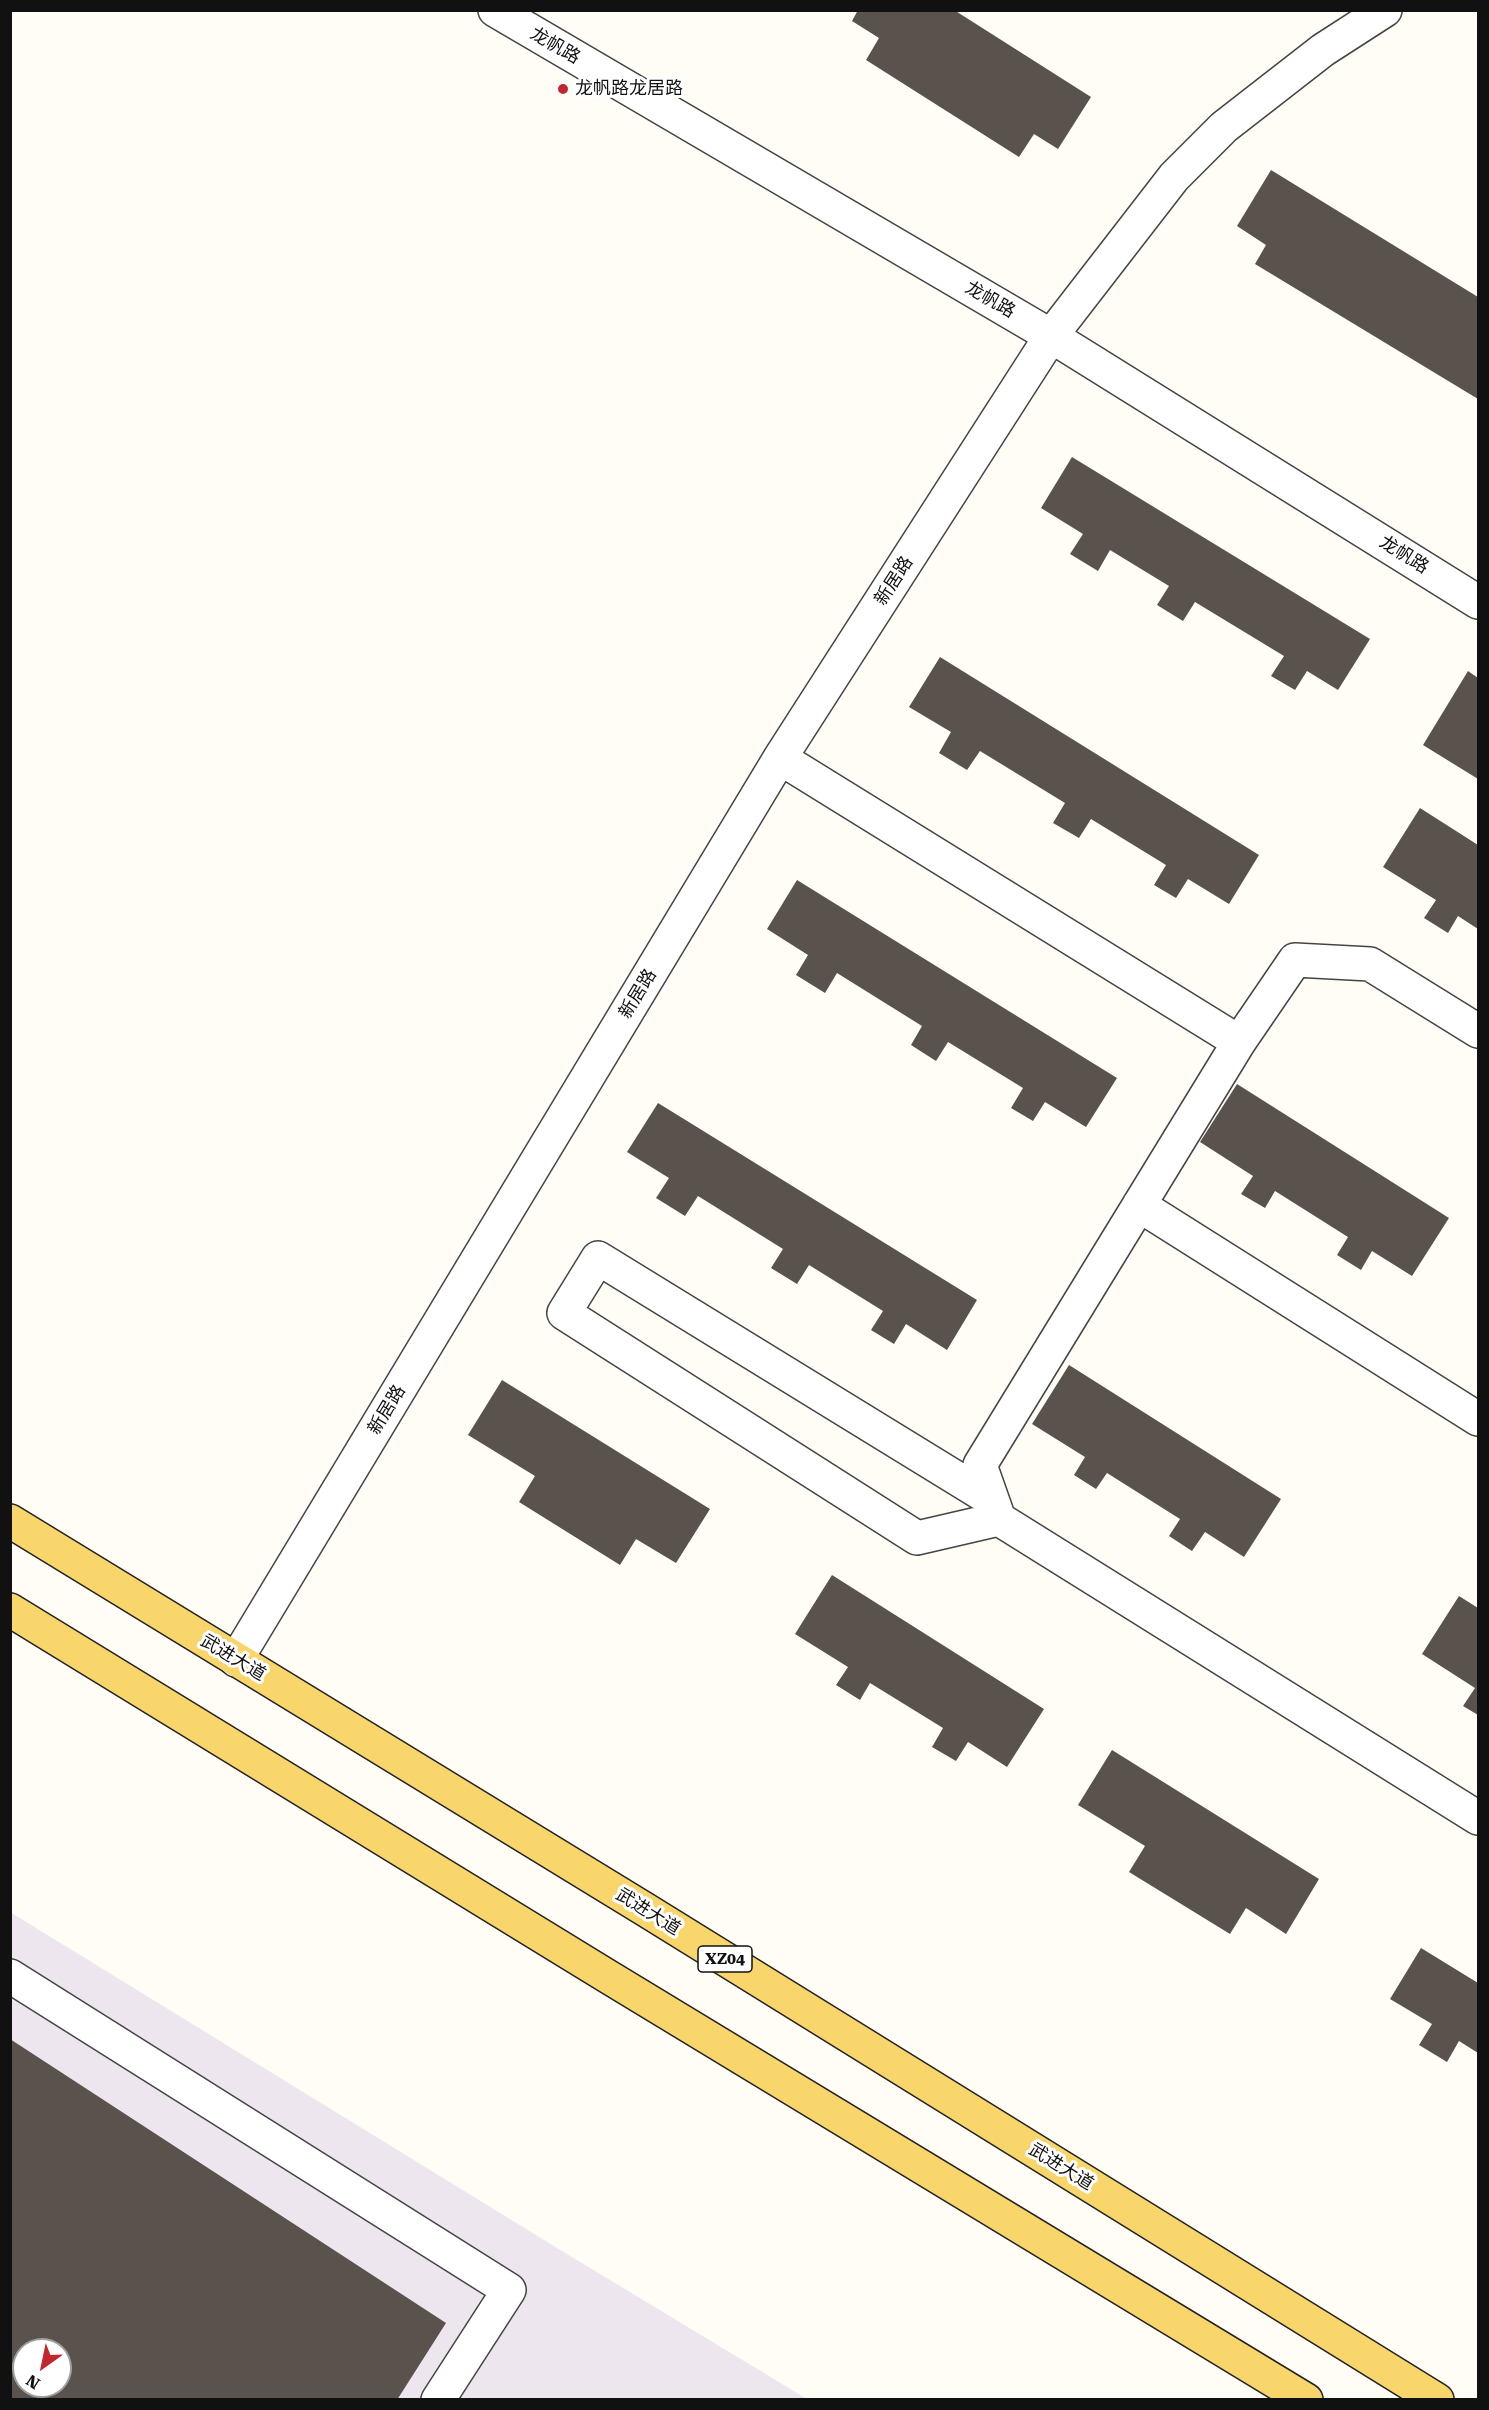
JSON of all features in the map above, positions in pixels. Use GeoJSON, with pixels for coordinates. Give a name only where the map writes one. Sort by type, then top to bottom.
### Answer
{"type":"FeatureCollection","features":[{"type":"Feature","properties":{"kind":"main road","name":"武进大道"},"geometry":{"type":"LineString","coordinates":[[10,1521],[636,1904],[1437,2400]]}},
{"type":"Feature","properties":{"kind":"main road"},"geometry":{"type":"LineString","coordinates":[[10,1610],[1306,2400]]}},
{"type":"Feature","properties":{"kind":"street","name":"龙帆路"},"geometry":{"type":"LineString","coordinates":[[495,10],[1051,336],[1479,602]]}},
{"type":"Feature","properties":{"kind":"street","name":"新居路"},"geometry":{"type":"LineString","coordinates":[[236,1660],[780,758],[1051,336],[1174,177],[1224,127],[1323,50],[1385,10]]}},
{"type":"Feature","properties":{"kind":"street"},"geometry":{"type":"LineString","coordinates":[[780,758],[1239,1042]]}},
{"type":"Feature","properties":{"kind":"street"},"geometry":{"type":"LineString","coordinates":[[995,1509],[980,1465],[1239,1042],[1295,960],[1370,964],[1479,1031]]}},
{"type":"Feature","properties":{"kind":"street"},"geometry":{"type":"LineString","coordinates":[[1139,1205],[1479,1419]]}},
{"type":"Feature","properties":{"kind":"street"},"geometry":{"type":"LineString","coordinates":[[995,1509],[917,1538],[564,1313],[598,1258],[995,1509],[1479,1818]]}},
{"type":"Feature","properties":{"kind":"street"},"geometry":{"type":"LineString","coordinates":[[10,1976],[509,2290],[438,2400]]}},
{"type":"Feature","properties":{"kind":"shaded area"},"geometry":{"type":"Polygon","coordinates":[[[10,1912],[562,2251],[807,2399],[11,2399],[10,1912]]]}},
{"type":"Feature","properties":{"kind":"building"},"geometry":{"type":"Polygon","coordinates":[[[858,10],[954,10],[1091,97],[1058,149],[1034,134],[1019,157],[866,60],[879,38],[852,21],[858,10]]]}},
{"type":"Feature","properties":{"kind":"building"},"geometry":{"type":"Polygon","coordinates":[[[1271,170],[1478,297],[1478,399],[1255,264],[1266,245],[1237,226],[1271,170]]]}},
{"type":"Feature","properties":{"kind":"building"},"geometry":{"type":"Polygon","coordinates":[[[1072,457],[1370,639],[1338,690],[1307,671],[1295,690],[1271,676],[1284,656],[1195,602],[1183,621],[1157,605],[1169,586],[1110,550],[1098,571],[1070,554],[1083,534],[1041,508],[1072,457]]]}},
{"type":"Feature","properties":{"kind":"building"},"geometry":{"type":"Polygon","coordinates":[[[940,657],[1259,855],[1229,904],[1188,879],[1176,898],[1154,885],[1166,865],[1091,819],[1079,838],[1053,823],[1065,803],[980,751],[967,770],[939,753],[951,732],[909,707],[940,657]]]}},
{"type":"Feature","properties":{"kind":"building"},"geometry":{"type":"Polygon","coordinates":[[[1468,671],[1478,678],[1478,779],[1423,745],[1468,671]]]}},
{"type":"Feature","properties":{"kind":"building"},"geometry":{"type":"Polygon","coordinates":[[[1420,808],[1478,845],[1478,929],[1458,916],[1448,933],[1424,918],[1436,900],[1383,867],[1420,808]]]}},
{"type":"Feature","properties":{"kind":"building"},"geometry":{"type":"Polygon","coordinates":[[[797,880],[1117,1078],[1086,1127],[1045,1102],[1033,1121],[1011,1108],[1023,1088],[948,1042],[936,1061],[911,1045],[922,1026],[837,973],[825,993],[796,975],[808,955],[767,929],[797,880]]]}},
{"type":"Feature","properties":{"kind":"building"},"geometry":{"type":"Polygon","coordinates":[[[1237,1084],[1449,1218],[1412,1276],[1372,1251],[1361,1270],[1337,1255],[1348,1237],[1275,1191],[1265,1208],[1241,1194],[1253,1176],[1200,1142],[1237,1084]]]}},
{"type":"Feature","properties":{"kind":"building"},"geometry":{"type":"Polygon","coordinates":[[[658,1103],[977,1300],[947,1350],[906,1324],[894,1344],[871,1330],[883,1311],[809,1265],[797,1284],[771,1268],[783,1249],[698,1196],[685,1216],[656,1198],[669,1178],[627,1152],[658,1103]]]}},
{"type":"Feature","properties":{"kind":"building"},"geometry":{"type":"Polygon","coordinates":[[[1069,1365],[1281,1499],[1244,1557],[1205,1532],[1192,1551],[1169,1536],[1180,1519],[1107,1473],[1096,1489],[1074,1475],[1085,1457],[1032,1424],[1069,1365]]]}},
{"type":"Feature","properties":{"kind":"building"},"geometry":{"type":"Polygon","coordinates":[[[502,1380],[710,1509],[676,1563],[636,1539],[620,1565],[519,1502],[535,1476],[468,1435],[502,1380]]]}},
{"type":"Feature","properties":{"kind":"building"},"geometry":{"type":"Polygon","coordinates":[[[832,1575],[1044,1709],[1007,1767],[968,1742],[956,1761],[932,1747],[943,1728],[870,1683],[860,1700],[836,1685],[848,1667],[795,1634],[832,1575]]]}},
{"type":"Feature","properties":{"kind":"building"},"geometry":{"type":"Polygon","coordinates":[[[1459,1596],[1478,1608],[1478,1715],[1463,1706],[1475,1688],[1422,1654],[1459,1596]]]}},
{"type":"Feature","properties":{"kind":"building"},"geometry":{"type":"Polygon","coordinates":[[[1112,1750],[1319,1879],[1286,1934],[1246,1908],[1230,1934],[1129,1872],[1145,1846],[1078,1805],[1112,1750]]]}},
{"type":"Feature","properties":{"kind":"building"},"geometry":{"type":"Polygon","coordinates":[[[1421,1948],[1478,1983],[1478,2053],[1459,2041],[1447,2062],[1419,2045],[1432,2024],[1390,1999],[1421,1948]]]}},
{"type":"Feature","properties":{"kind":"building"},"geometry":{"type":"Polygon","coordinates":[[[10,2039],[446,2323],[397,2400],[10,2400],[10,2039]]]}},
{"type":"Feature","properties":{"kind":"place","name":"龙帆路龙居路"},"geometry":{"type":"Point","coordinates":[563,89]}}]}
